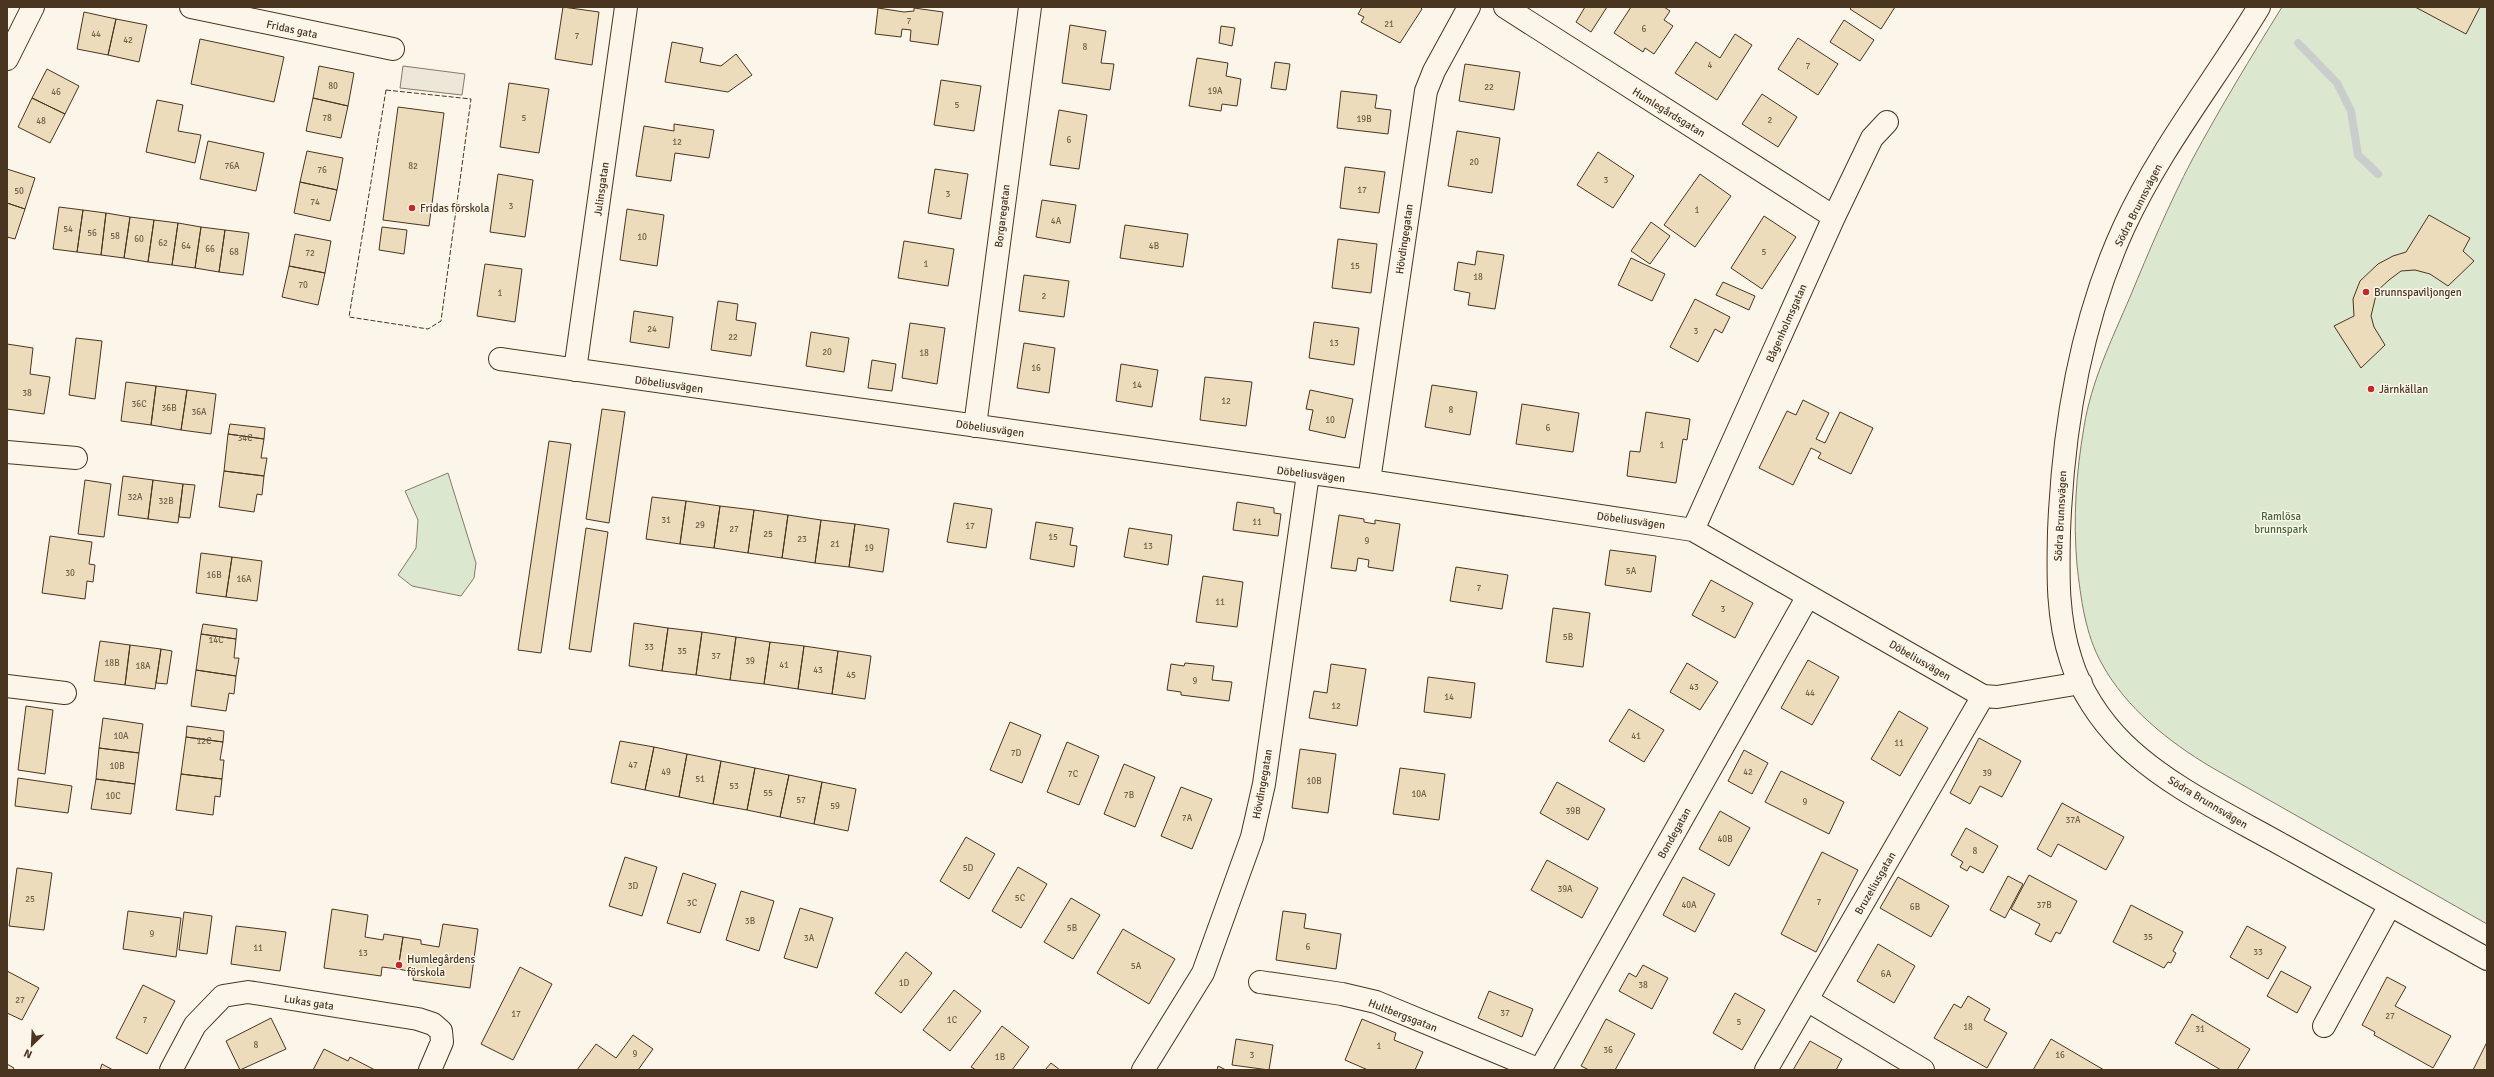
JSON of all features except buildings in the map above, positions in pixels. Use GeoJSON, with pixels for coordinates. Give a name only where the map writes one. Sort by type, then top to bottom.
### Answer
{"type":"FeatureCollection","features":[{"type":"Feature","properties":{"kind":"street"},"geometry":{"type":"LineString","coordinates":[[7,59],[33,7]]}},
{"type":"Feature","properties":{"kind":"street","name":"Fridas gata"},"geometry":{"type":"LineString","coordinates":[[191,7],[393,49]]}},
{"type":"Feature","properties":{"kind":"street","name":"Julinsgatan"},"geometry":{"type":"LineString","coordinates":[[575,370],[626,7]]}},
{"type":"Feature","properties":{"kind":"street","name":"Borgaregatan"},"geometry":{"type":"LineString","coordinates":[[975,426],[1030,7]]}},
{"type":"Feature","properties":{"kind":"street","name":"Hövdingegatan"},"geometry":{"type":"LineString","coordinates":[[1369,481],[1426,91],[1434,71],[1469,7]]}},
{"type":"Feature","properties":{"kind":"street","name":"Humlegårdsgatan"},"geometry":{"type":"LineString","coordinates":[[1504,7],[1834,217]]}},
{"type":"Feature","properties":{"kind":"street","name":"Södra Brunnsvägen"},"geometry":{"type":"LineString","coordinates":[[2259,7],[2140,196],[2104,272],[2087,325],[2063,461],[2058,565],[2059,600],[2064,633],[2071,660],[2097,713],[2122,742],[2145,762],[2209,805],[2487,959]]}},
{"type":"Feature","properties":{"kind":"street","name":"Bågenholmsgatan"},"geometry":{"type":"LineString","coordinates":[[1693,530],[1834,217],[1872,138],[1887,122]]}},
{"type":"Feature","properties":{"kind":"street","name":"Döbeliusvägen"},"geometry":{"type":"LineString","coordinates":[[500,359],[1308,474],[1369,481],[1693,530],[1983,696],[1997,697],[2081,683]]}},
{"type":"Feature","properties":{"kind":"street"},"geometry":{"type":"LineString","coordinates":[[7,452],[76,458]]}},
{"type":"Feature","properties":{"kind":"street","name":"Hövdingegatan"},"geometry":{"type":"LineString","coordinates":[[1143,1070],[1203,973],[1252,837],[1264,784],[1308,474]]}},
{"type":"Feature","properties":{"kind":"street","name":"Bondegatan"},"geometry":{"type":"LineString","coordinates":[[1540,1070],[1808,596]]}},
{"type":"Feature","properties":{"kind":"street"},"geometry":{"type":"LineString","coordinates":[[7,686],[65,693]]}},
{"type":"Feature","properties":{"kind":"street","name":"Bruzeliusgatan"},"geometry":{"type":"LineString","coordinates":[[1766,1070],[1983,696]]}},
{"type":"Feature","properties":{"kind":"street"},"geometry":{"type":"LineString","coordinates":[[2324,1026],[2390,905]]}},
{"type":"Feature","properties":{"kind":"street","name":"Hultbergsgatan"},"geometry":{"type":"LineString","coordinates":[[1260,982],[1342,994],[1376,1002],[1540,1070]]}},
{"type":"Feature","properties":{"kind":"street","name":"Lukas gata"},"geometry":{"type":"LineString","coordinates":[[171,1070],[195,1025],[223,996],[248,992],[418,1018],[433,1024],[441,1032],[442,1042],[430,1070]]}},
{"type":"Feature","properties":{"kind":"street"},"geometry":{"type":"LineString","coordinates":[[1807,1000],[1923,1070]]}},
{"type":"Feature","properties":{"kind":"green space","name":"Ramlösa brunnspark"},"geometry":{"type":"Polygon","coordinates":[[[2282,7],[2487,7],[2487,924],[2211,767],[2164,735],[2136,709],[2112,680],[2096,653],[2091,641],[2085,616],[2077,565],[2075,530],[2076,496],[2079,462],[2087,410],[2097,377],[2109,345],[2152,245],[2184,177],[2225,102],[2282,7]]]}},
{"type":"Feature","properties":{"kind":"green space"},"geometry":{"type":"Polygon","coordinates":[[[448,473],[476,563],[474,578],[461,596],[412,586],[398,575],[416,548],[418,520],[405,491],[448,473]]]}},
{"type":"Feature","properties":{"kind":"shaded area"},"geometry":{"type":"Polygon","coordinates":[[[403,66],[465,74],[462,95],[400,88],[403,66]]]}},
{"type":"Feature","properties":{"kind":"waterway"},"geometry":{"type":"LineString","coordinates":[[2298,43],[2337,83],[2351,111],[2358,155],[2378,174]]}},
{"type":"Feature","properties":{"kind":"fence"},"geometry":{"type":"LineString","coordinates":[[386,90],[471,99],[441,321],[428,329],[349,317],[386,90]]}},
{"type":"Feature","properties":{"kind":"place","name":"Fridas förskola"},"geometry":{"type":"Point","coordinates":[412,208]}},
{"type":"Feature","properties":{"kind":"place","name":"Brunnspaviljongen"},"geometry":{"type":"Point","coordinates":[2366,292]}},
{"type":"Feature","properties":{"kind":"place","name":"Järnkällan"},"geometry":{"type":"Point","coordinates":[2371,389]}},
{"type":"Feature","properties":{"kind":"place","name":"Humlegårdens förskola"},"geometry":{"type":"Point","coordinates":[399,965]}}]}
